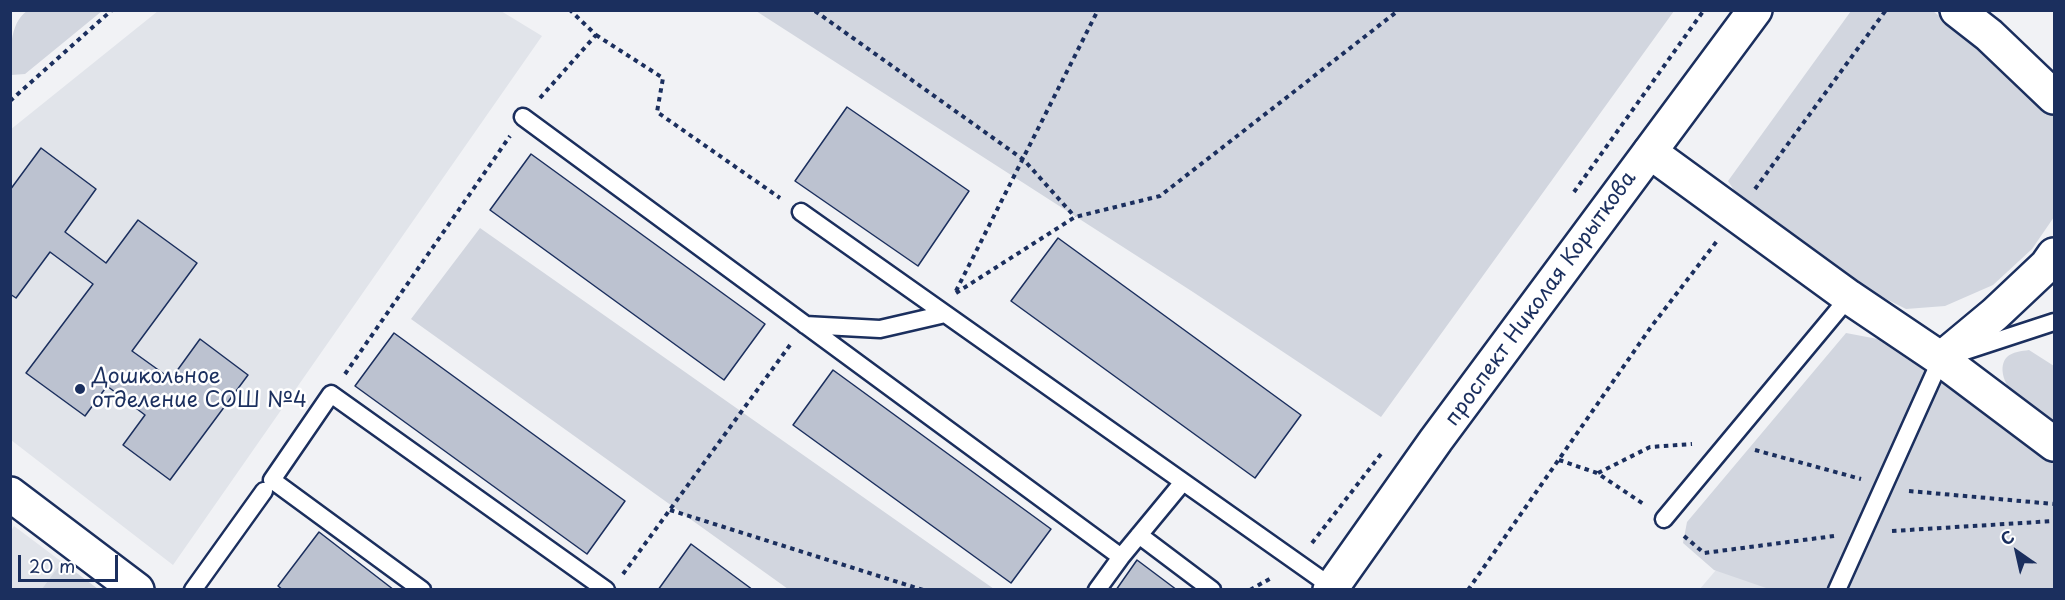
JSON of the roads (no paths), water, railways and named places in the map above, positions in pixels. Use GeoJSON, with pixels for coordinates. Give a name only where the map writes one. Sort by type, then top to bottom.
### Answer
{"type":"FeatureCollection","features":[{"type":"Feature","properties":{"kind":"street","name":"проспект Николая Корыткова"},"geometry":{"type":"LineString","coordinates":[[1331,588],[1436,440],[1755,10]]}},
{"type":"Feature","properties":{"kind":"street"},"geometry":{"type":"LineString","coordinates":[[1957,10],[1989,35],[2055,97]]}},
{"type":"Feature","properties":{"kind":"street"},"geometry":{"type":"LineString","coordinates":[[1650,152],[1849,297],[1941,359],[2055,444]]}},
{"type":"Feature","properties":{"kind":"street"},"geometry":{"type":"LineString","coordinates":[[1941,359],[1995,314],[2055,255]]}},
{"type":"Feature","properties":{"kind":"street"},"geometry":{"type":"LineString","coordinates":[[10,494],[137,590]]}},
{"type":"Feature","properties":{"kind":"lane"},"geometry":{"type":"LineString","coordinates":[[523,117],[1121,558]]}},
{"type":"Feature","properties":{"kind":"lane"},"geometry":{"type":"LineString","coordinates":[[801,212],[1331,588]]}},
{"type":"Feature","properties":{"kind":"lane"},"geometry":{"type":"LineString","coordinates":[[1664,519],[1849,297]]}},
{"type":"Feature","properties":{"kind":"lane"},"geometry":{"type":"LineString","coordinates":[[805,325],[880,329],[945,314]]}},
{"type":"Feature","properties":{"kind":"lane"},"geometry":{"type":"LineString","coordinates":[[1837,590],[1941,359],[2055,322]]}},
{"type":"Feature","properties":{"kind":"lane"},"geometry":{"type":"LineString","coordinates":[[422,590],[272,480],[331,394],[612,585]]}},
{"type":"Feature","properties":{"kind":"lane"},"geometry":{"type":"LineString","coordinates":[[1097,590],[1183,482]]}},
{"type":"Feature","properties":{"kind":"lane"},"geometry":{"type":"LineString","coordinates":[[193,590],[264,492]]}},
{"type":"Feature","properties":{"kind":"lane"},"geometry":{"type":"LineString","coordinates":[[1140,535],[1212,590]]}},
{"type":"Feature","properties":{"kind":"place","name":"Дошкольное отделение СОШ №4"},"geometry":{"type":"Point","coordinates":[80,389]}}]}
